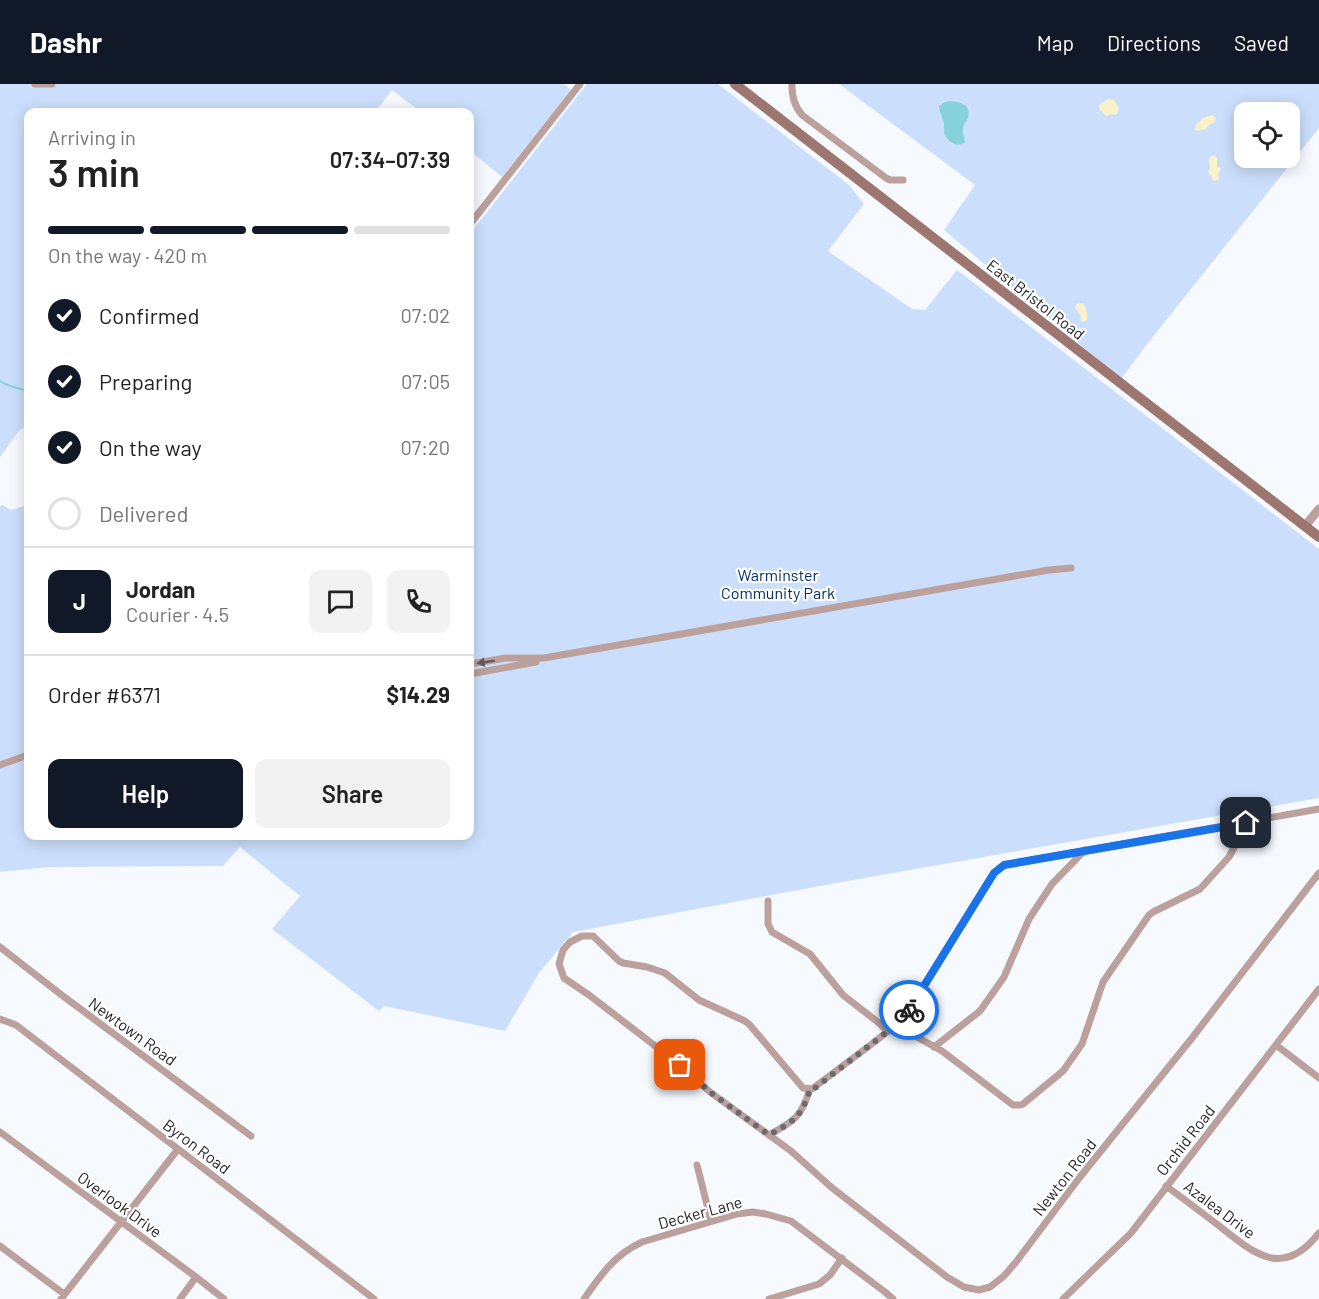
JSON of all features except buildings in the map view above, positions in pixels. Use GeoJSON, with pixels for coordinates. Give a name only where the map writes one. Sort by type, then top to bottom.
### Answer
{"type":"FeatureCollection","features":[{"type":"Feature","properties":{"kind":"main road","name":"East Bristol Road"},"geometry":{"type":"LineString","coordinates":[[735,84],[748,88],[1319,537]]}},
{"type":"Feature","properties":{"kind":"street"},"geometry":{"type":"LineString","coordinates":[[35,84],[52,84]]}},
{"type":"Feature","properties":{"kind":"street"},"geometry":{"type":"LineString","coordinates":[[474,219],[580,84]]}},
{"type":"Feature","properties":{"kind":"street"},"geometry":{"type":"LineString","coordinates":[[792,84],[794,104],[802,115],[886,178],[903,180]]}},
{"type":"Feature","properties":{"kind":"street"},"geometry":{"type":"LineString","coordinates":[[1305,526],[1319,509]]}},
{"type":"Feature","properties":{"kind":"street"},"geometry":{"type":"LineString","coordinates":[[474,663],[506,658],[544,658],[1071,568]]}},
{"type":"Feature","properties":{"kind":"street"},"geometry":{"type":"LineString","coordinates":[[474,673],[536,662],[544,658]]}},
{"type":"Feature","properties":{"kind":"street"},"geometry":{"type":"LineString","coordinates":[[0,765],[24,756]]}},
{"type":"Feature","properties":{"kind":"street"},"geometry":{"type":"LineString","coordinates":[[769,1135],[800,1115],[806,1102],[808,1089],[815,1088],[908,1013],[998,869],[1009,863],[1319,809]]}},
{"type":"Feature","properties":{"kind":"street"},"geometry":{"type":"LineString","coordinates":[[900,1020],[917,1037],[942,1051],[998,1095],[1015,1106],[1023,1104],[1063,1071],[1082,1044],[1103,982],[1149,915],[1200,889],[1229,857],[1246,823]]}},
{"type":"Feature","properties":{"kind":"street"},"geometry":{"type":"LineString","coordinates":[[934,1047],[980,1011],[1004,977],[1029,919],[1052,884],[1085,850]]}},
{"type":"Feature","properties":{"kind":"street","name":"Newton Road"},"geometry":{"type":"LineString","coordinates":[[808,1089],[803,1088],[796,1081],[749,1024],[699,1000],[665,972],[619,961],[593,936],[576,939],[565,946],[559,964],[564,978],[680,1065],[710,1092],[778,1141],[831,1187],[947,1277],[964,1287],[979,1290],[990,1287],[1016,1262],[1319,873]]}},
{"type":"Feature","properties":{"kind":"street"},"geometry":{"type":"LineString","coordinates":[[768,901],[768,924],[772,932],[810,954],[843,995],[887,1031]]}},
{"type":"Feature","properties":{"kind":"street","name":"Newtown Road"},"geometry":{"type":"LineString","coordinates":[[0,947],[251,1136]]}},
{"type":"Feature","properties":{"kind":"street","name":"Orchid Road"},"geometry":{"type":"LineString","coordinates":[[1064,1299],[1131,1233],[1319,989]]}},
{"type":"Feature","properties":{"kind":"street","name":"Byron Road"},"geometry":{"type":"LineString","coordinates":[[0,1020],[16,1025],[374,1299]]}},
{"type":"Feature","properties":{"kind":"street"},"geometry":{"type":"LineString","coordinates":[[1276,1045],[1319,1078]]}},
{"type":"Feature","properties":{"kind":"street","name":"Overlook Drive"},"geometry":{"type":"LineString","coordinates":[[0,1132],[224,1299]]}},
{"type":"Feature","properties":{"kind":"street"},"geometry":{"type":"LineString","coordinates":[[0,1246],[63,1297],[178,1149]]}},
{"type":"Feature","properties":{"kind":"street"},"geometry":{"type":"LineString","coordinates":[[697,1165],[711,1221]]}},
{"type":"Feature","properties":{"kind":"street","name":"Azalea Drive"},"geometry":{"type":"LineString","coordinates":[[1166,1186],[1248,1248],[1266,1257],[1280,1258],[1294,1254],[1309,1244],[1319,1233]]}},
{"type":"Feature","properties":{"kind":"street","name":"Decker Lane"},"geometry":{"type":"LineString","coordinates":[[584,1299],[608,1266],[632,1246],[711,1221],[746,1213],[779,1216],[791,1221],[893,1299]]}},
{"type":"Feature","properties":{"kind":"street"},"geometry":{"type":"LineString","coordinates":[[769,1299],[819,1284],[830,1275],[842,1258]]}},
{"type":"Feature","properties":{"kind":"street"},"geometry":{"type":"LineString","coordinates":[[180,1299],[196,1277]]}},
{"type":"Feature","properties":{"kind":"green space"},"geometry":{"type":"Polygon","coordinates":[[[0,84],[564,84],[571,90],[502,177],[474,154],[474,108],[416,108],[392,90],[378,108],[24,108],[24,428],[0,457],[0,84]]]}},
{"type":"Feature","properties":{"kind":"green space","name":"Warminster Community Park"},"geometry":{"type":"Polygon","coordinates":[[[587,84],[718,84],[849,185],[864,204],[828,251],[912,309],[925,310],[957,270],[1319,549],[1319,798],[573,932],[539,973],[505,1031],[384,1006],[379,1011],[272,929],[300,896],[240,847],[223,866],[51,867],[0,872],[0,506],[2,505],[11,510],[24,506],[24,840],[474,840],[474,229],[587,84]]]}},
{"type":"Feature","properties":{"kind":"green space"},"geometry":{"type":"Polygon","coordinates":[[[839,84],[1319,84],[1319,128],[1300,152],[1300,102],[1234,102],[1234,168],[1287,168],[1121,379],[944,230],[975,185],[839,84]]]}},
{"type":"Feature","properties":{"kind":"sand"},"geometry":{"type":"Polygon","coordinates":[[[1108,99],[1113,100],[1119,109],[1116,115],[1106,116],[1100,110],[1099,105],[1108,99]]]}},
{"type":"Feature","properties":{"kind":"sand"},"geometry":{"type":"Polygon","coordinates":[[[1212,115],[1216,118],[1215,122],[1206,129],[1197,131],[1195,129],[1203,118],[1212,115]]]}},
{"type":"Feature","properties":{"kind":"sand"},"geometry":{"type":"Polygon","coordinates":[[[1211,156],[1217,158],[1217,166],[1221,169],[1218,174],[1219,179],[1215,181],[1208,172],[1211,156]]]}},
{"type":"Feature","properties":{"kind":"sand"},"geometry":{"type":"Polygon","coordinates":[[[1083,303],[1087,315],[1087,320],[1084,322],[1081,321],[1081,316],[1075,308],[1076,304],[1083,303]]]}},
{"type":"Feature","properties":{"kind":"shaded area"},"geometry":{"type":"Polygon","coordinates":[[[950,101],[962,103],[967,107],[969,114],[963,126],[965,142],[959,145],[951,142],[944,133],[944,122],[939,110],[939,106],[950,101]]]}},
{"type":"Feature","properties":{"kind":"waterway"},"geometry":{"type":"LineString","coordinates":[[0,381],[24,390]]}},
{"type":"Feature","properties":{"kind":"way so far"},"geometry":{"type":"LineString","coordinates":[[680,1065],[710,1092],[769,1135],[800,1115],[810,1089],[815,1088],[897,1024],[909,1010]]}},
{"type":"Feature","properties":{"kind":"route"},"geometry":{"type":"LineString","coordinates":[[909,1010],[994,873],[1004,865],[1246,823]]}}]}
